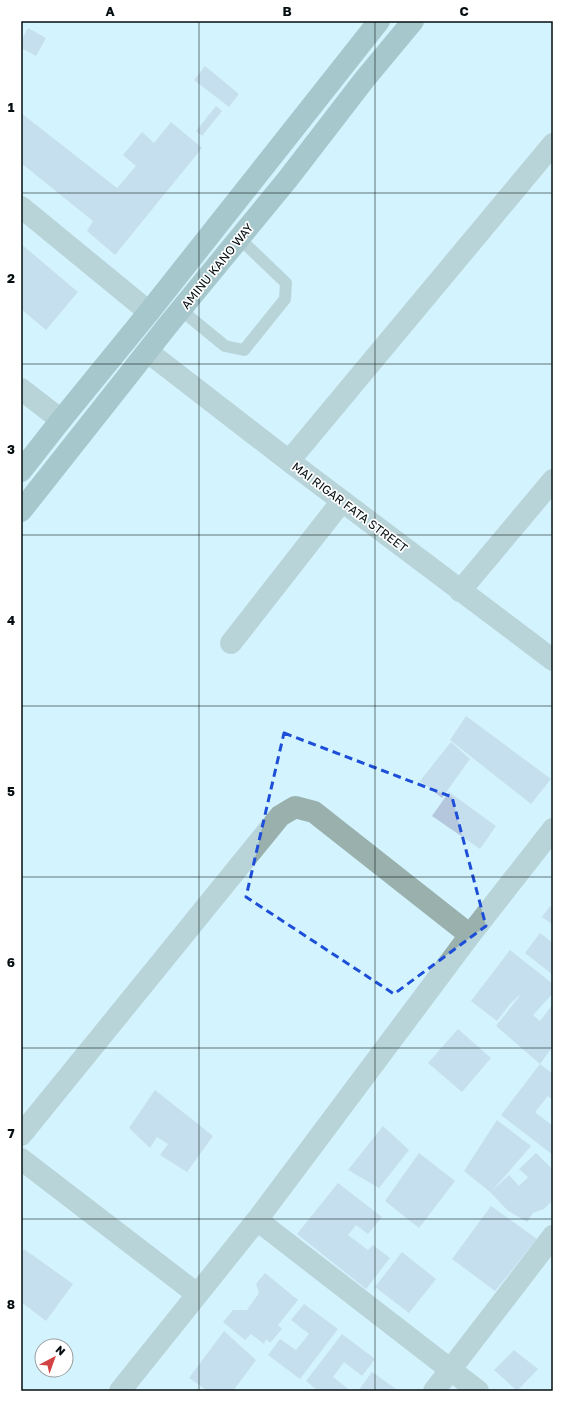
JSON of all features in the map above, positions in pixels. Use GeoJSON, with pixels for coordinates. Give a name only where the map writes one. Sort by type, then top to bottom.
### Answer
{"type":"FeatureCollection","features":[{"type":"Feature","properties":{"kind":"main road","name":"AMINU KANO WAY"},"geometry":{"type":"LineString","coordinates":[[21,471],[379,21]]}},
{"type":"Feature","properties":{"kind":"main road","name":"AMINU KANO WAY"},"geometry":{"type":"LineString","coordinates":[[21,511],[287,180],[364,80],[414,21]]}},
{"type":"Feature","properties":{"kind":"main road"},"geometry":{"type":"LineString","coordinates":[[187,264],[206,280]]}},
{"type":"Feature","properties":{"kind":"street"},"geometry":{"type":"LineString","coordinates":[[289,461],[553,144]]}},
{"type":"Feature","properties":{"kind":"street"},"geometry":{"type":"LineString","coordinates":[[21,207],[149,312]]}},
{"type":"Feature","properties":{"kind":"street","name":"MAI RIGAR FATA STREET"},"geometry":{"type":"LineString","coordinates":[[148,352],[289,461],[553,660]]}},
{"type":"Feature","properties":{"kind":"street"},"geometry":{"type":"LineString","coordinates":[[21,389],[61,420]]}},
{"type":"Feature","properties":{"kind":"street"},"geometry":{"type":"LineString","coordinates":[[460,591],[553,480]]}},
{"type":"Feature","properties":{"kind":"street"},"geometry":{"type":"LineString","coordinates":[[231,643],[342,501]]}},
{"type":"Feature","properties":{"kind":"street"},"geometry":{"type":"LineString","coordinates":[[21,1135],[280,816],[295,807],[314,812],[470,935]]}},
{"type":"Feature","properties":{"kind":"street"},"geometry":{"type":"LineString","coordinates":[[120,1391],[257,1220],[470,935],[553,829]]}},
{"type":"Feature","properties":{"kind":"street"},"geometry":{"type":"LineString","coordinates":[[21,1159],[197,1294]]}},
{"type":"Feature","properties":{"kind":"street"},"geometry":{"type":"LineString","coordinates":[[257,1220],[478,1391]]}},
{"type":"Feature","properties":{"kind":"street"},"geometry":{"type":"LineString","coordinates":[[434,1391],[553,1236]]}},
{"type":"Feature","properties":{"kind":"lane"},"geometry":{"type":"LineString","coordinates":[[181,310],[225,346],[244,350],[285,299],[286,283],[240,238]]}},
{"type":"Feature","properties":{"kind":"highlighted area"},"geometry":{"type":"Polygon","coordinates":[[[284,733],[452,797],[486,926],[394,994],[246,897],[284,733]]]}},
{"type":"Feature","properties":{"kind":"building"},"geometry":{"type":"Polygon","coordinates":[[[28,28],[46,38],[36,56],[21,48],[21,41],[28,28]]]}},
{"type":"Feature","properties":{"kind":"building"},"geometry":{"type":"Polygon","coordinates":[[[205,66],[239,94],[229,107],[194,80],[205,66]]]}},
{"type":"Feature","properties":{"kind":"building"},"geometry":{"type":"Polygon","coordinates":[[[216,106],[222,111],[202,136],[196,131],[216,106]]]}},
{"type":"Feature","properties":{"kind":"building"},"geometry":{"type":"Polygon","coordinates":[[[21,113],[117,188],[136,166],[123,155],[142,132],[154,143],[171,122],[202,148],[115,255],[87,231],[93,221],[21,163],[21,113]]]}},
{"type":"Feature","properties":{"kind":"building"},"geometry":{"type":"Polygon","coordinates":[[[21,244],[78,292],[46,330],[21,309],[21,244]]]}},
{"type":"Feature","properties":{"kind":"building"},"geometry":{"type":"Polygon","coordinates":[[[466,716],[551,779],[531,804],[450,740],[466,716]]]}},
{"type":"Feature","properties":{"kind":"building"},"geometry":{"type":"Polygon","coordinates":[[[451,742],[470,759],[442,798],[420,781],[451,742]]]}},
{"type":"Feature","properties":{"kind":"building"},"geometry":{"type":"Polygon","coordinates":[[[449,792],[496,826],[480,849],[432,816],[449,792]]]}},
{"type":"Feature","properties":{"kind":"building"},"geometry":{"type":"Polygon","coordinates":[[[550,906],[553,909],[553,925],[542,917],[550,906]]]}},
{"type":"Feature","properties":{"kind":"building"},"geometry":{"type":"Polygon","coordinates":[[[540,933],[553,943],[553,975],[525,953],[540,933]]]}},
{"type":"Feature","properties":{"kind":"building"},"geometry":{"type":"Polygon","coordinates":[[[510,950],[553,984],[553,993],[533,1015],[540,1021],[553,1004],[553,1046],[540,1064],[496,1026],[522,993],[510,1004],[497,1021],[471,1001],[510,950]]]}},
{"type":"Feature","properties":{"kind":"building"},"geometry":{"type":"Polygon","coordinates":[[[458,1029],[491,1058],[462,1092],[428,1063],[458,1029]]]}},
{"type":"Feature","properties":{"kind":"building"},"geometry":{"type":"Polygon","coordinates":[[[540,1064],[553,1074],[553,1100],[548,1096],[535,1112],[553,1126],[553,1155],[501,1115],[540,1064]]]}},
{"type":"Feature","properties":{"kind":"building"},"geometry":{"type":"Polygon","coordinates":[[[155,1090],[213,1136],[187,1172],[160,1155],[168,1144],[157,1137],[150,1148],[129,1128],[155,1090]]]}},
{"type":"Feature","properties":{"kind":"building"},"geometry":{"type":"Polygon","coordinates":[[[497,1120],[531,1146],[492,1191],[509,1175],[519,1186],[528,1177],[519,1169],[536,1153],[553,1170],[553,1200],[544,1209],[533,1213],[527,1222],[507,1210],[490,1192],[464,1171],[497,1120]]]}},
{"type":"Feature","properties":{"kind":"building"},"geometry":{"type":"Polygon","coordinates":[[[383,1126],[409,1150],[379,1188],[348,1170],[383,1126]]]}},
{"type":"Feature","properties":{"kind":"building"},"geometry":{"type":"Polygon","coordinates":[[[419,1153],[455,1181],[419,1228],[385,1201],[419,1153]]]}},
{"type":"Feature","properties":{"kind":"building"},"geometry":{"type":"Polygon","coordinates":[[[338,1183],[382,1217],[368,1234],[356,1225],[348,1235],[368,1250],[373,1245],[390,1258],[366,1289],[297,1234],[338,1183]]]}},
{"type":"Feature","properties":{"kind":"building"},"geometry":{"type":"Polygon","coordinates":[[[491,1206],[537,1239],[495,1291],[452,1259],[491,1206]]]}},
{"type":"Feature","properties":{"kind":"building"},"geometry":{"type":"Polygon","coordinates":[[[24,1249],[73,1284],[46,1321],[21,1302],[21,1253],[24,1249]]]}},
{"type":"Feature","properties":{"kind":"building"},"geometry":{"type":"Polygon","coordinates":[[[402,1252],[436,1279],[409,1313],[375,1287],[402,1252]]]}},
{"type":"Feature","properties":{"kind":"building"},"geometry":{"type":"Polygon","coordinates":[[[265,1273],[298,1300],[278,1325],[282,1329],[270,1343],[266,1339],[264,1344],[251,1334],[245,1340],[223,1322],[233,1310],[247,1310],[259,1293],[256,1284],[265,1273]]]}},
{"type":"Feature","properties":{"kind":"building"},"geometry":{"type":"Polygon","coordinates":[[[304,1304],[338,1329],[300,1379],[268,1355],[280,1339],[296,1350],[309,1334],[291,1320],[304,1304]]]}},
{"type":"Feature","properties":{"kind":"building"},"geometry":{"type":"Polygon","coordinates":[[[224,1331],[256,1360],[233,1391],[208,1391],[189,1378],[224,1331]]]}},
{"type":"Feature","properties":{"kind":"building"},"geometry":{"type":"Polygon","coordinates":[[[342,1334],[375,1359],[362,1376],[344,1362],[333,1377],[351,1391],[318,1391],[306,1381],[342,1334]]]}},
{"type":"Feature","properties":{"kind":"building"},"geometry":{"type":"Polygon","coordinates":[[[514,1350],[538,1369],[517,1391],[494,1370],[514,1350]]]}},
{"type":"Feature","properties":{"kind":"building"},"geometry":{"type":"Polygon","coordinates":[[[372,1372],[399,1391],[358,1391],[372,1372]]]}}]}
